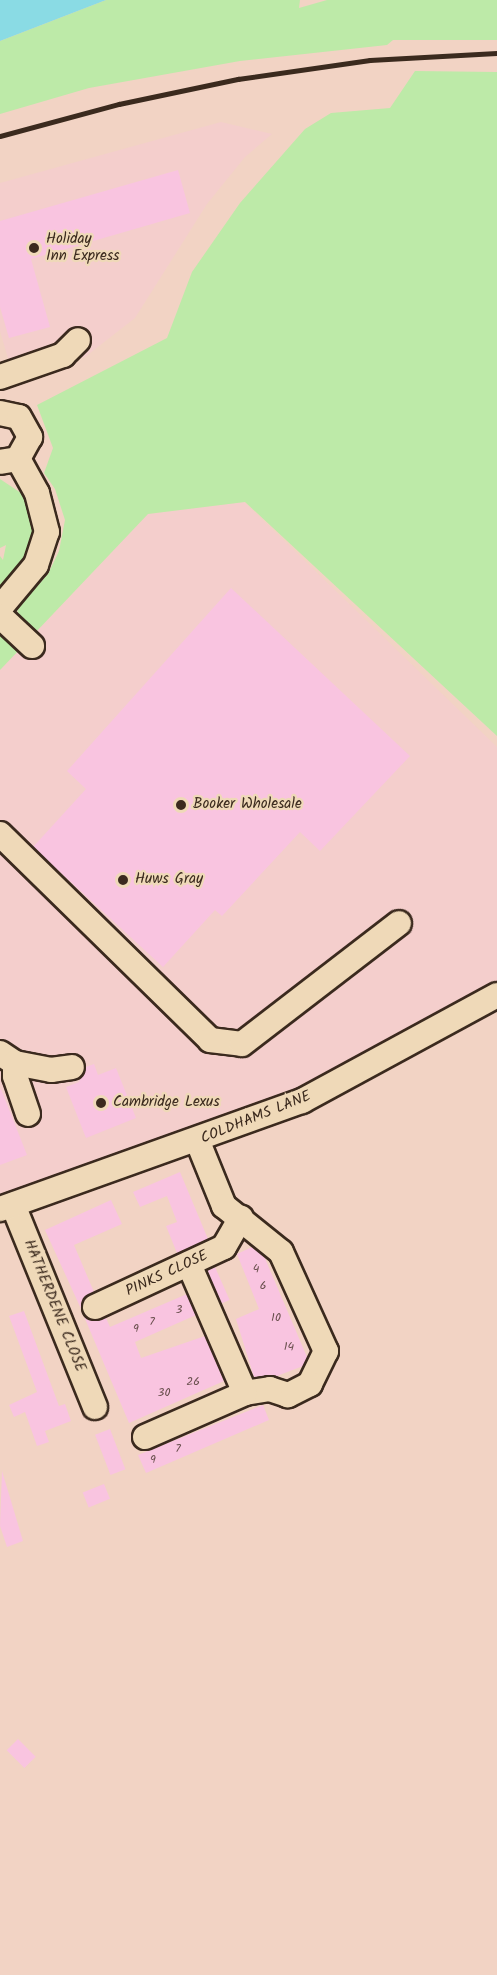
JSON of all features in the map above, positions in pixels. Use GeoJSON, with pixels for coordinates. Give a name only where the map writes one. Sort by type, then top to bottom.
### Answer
{"type":"FeatureCollection","features":[{"type":"Feature","properties":{"kind":"street"},"geometry":{"type":"LineString","coordinates":[[0,376],[63,355],[78,340]]}},
{"type":"Feature","properties":{"kind":"street"},"geometry":{"type":"LineString","coordinates":[[0,413],[13,414],[27,427],[28,448],[9,461],[38,493],[47,532],[36,566],[0,608]]}},
{"type":"Feature","properties":{"kind":"street"},"geometry":{"type":"LineString","coordinates":[[0,616],[32,646]]}},
{"type":"Feature","properties":{"kind":"street"},"geometry":{"type":"LineString","coordinates":[[0,834],[210,1040],[242,1044],[399,923]]}},
{"type":"Feature","properties":{"kind":"street","name":"COLDHAMS LANE"},"geometry":{"type":"LineString","coordinates":[[6,1207],[198,1142],[325,1090],[497,994]]}},
{"type":"Feature","properties":{"kind":"street"},"geometry":{"type":"LineString","coordinates":[[8,1058],[51,1070],[72,1067]]}},
{"type":"Feature","properties":{"kind":"street"},"geometry":{"type":"LineString","coordinates":[[8,1058],[28,1114]]}},
{"type":"Feature","properties":{"kind":"street"},"geometry":{"type":"LineString","coordinates":[[145,1437],[245,1393],[270,1389],[288,1395],[310,1384],[326,1351],[281,1252],[224,1206],[198,1142]]}},
{"type":"Feature","properties":{"kind":"street","name":"HATHERDENE CLOSE"},"geometry":{"type":"LineString","coordinates":[[6,1207],[95,1407]]}},
{"type":"Feature","properties":{"kind":"street","name":"PINKS CLOSE"},"geometry":{"type":"LineString","coordinates":[[95,1307],[224,1247],[241,1218]]}},
{"type":"Feature","properties":{"kind":"street"},"geometry":{"type":"LineString","coordinates":[[189,1264],[245,1393]]}},
{"type":"Feature","properties":{"kind":"shaded area"},"geometry":{"type":"Polygon","coordinates":[[[221,122],[272,134],[245,157],[207,204],[135,318],[85,357],[14,379],[0,331],[0,183],[221,122]]]}},
{"type":"Feature","properties":{"kind":"shaded area"},"geometry":{"type":"Polygon","coordinates":[[[244,502],[497,747],[497,983],[343,1075],[0,1199],[0,670],[148,514],[244,502]]]}},
{"type":"Feature","properties":{"kind":"green space"},"geometry":{"type":"Polygon","coordinates":[[[106,0],[300,0],[299,8],[327,0],[497,0],[497,40],[393,40],[387,45],[240,61],[89,88],[0,114],[0,41],[106,0]]]}},
{"type":"Feature","properties":{"kind":"green space"},"geometry":{"type":"Polygon","coordinates":[[[415,71],[497,72],[497,736],[245,502],[148,514],[34,634],[20,621],[17,609],[48,574],[59,551],[65,520],[55,489],[44,473],[53,448],[37,405],[167,338],[192,272],[240,203],[305,129],[331,113],[390,108],[415,71]]]}},
{"type":"Feature","properties":{"kind":"green space"},"geometry":{"type":"Polygon","coordinates":[[[0,479],[27,497],[33,536],[22,563],[0,586],[0,556],[3,560],[6,545],[0,548],[0,479]]]}},
{"type":"Feature","properties":{"kind":"green space"},"geometry":{"type":"Polygon","coordinates":[[[0,632],[22,647],[0,670],[0,632]]]}},
{"type":"Feature","properties":{"kind":"water"},"geometry":{"type":"Polygon","coordinates":[[[0,0],[106,0],[0,41],[0,0]]]}},
{"type":"Feature","properties":{"kind":"building","name":"Holiday Inn Express"},"geometry":{"type":"Polygon","coordinates":[[[178,170],[190,213],[31,259],[50,327],[9,338],[0,307],[0,221],[178,170]]]}},
{"type":"Feature","properties":{"kind":"building"},"geometry":{"type":"Polygon","coordinates":[[[231,588],[410,756],[320,851],[300,832],[222,916],[215,910],[163,967],[33,847],[86,789],[67,771],[231,588]]]}},
{"type":"Feature","properties":{"kind":"building","name":"Cambridge Lexus"},"geometry":{"type":"Polygon","coordinates":[[[94,1064],[98,1075],[116,1068],[136,1118],[86,1138],[66,1087],[79,1082],[86,1067],[94,1064]]]}},
{"type":"Feature","properties":{"kind":"building"},"geometry":{"type":"Polygon","coordinates":[[[0,1090],[27,1155],[0,1165],[0,1090]]]}},
{"type":"Feature","properties":{"kind":"building"},"geometry":{"type":"Polygon","coordinates":[[[180,1172],[208,1239],[177,1253],[166,1226],[177,1222],[167,1196],[140,1207],[133,1192],[180,1172]]]}},
{"type":"Feature","properties":{"kind":"building"},"geometry":{"type":"Polygon","coordinates":[[[111,1200],[122,1224],[74,1245],[94,1292],[83,1299],[82,1311],[45,1230],[111,1200]]]}},
{"type":"Feature","properties":{"kind":"building"},"geometry":{"type":"Polygon","coordinates":[[[252,1247],[264,1256],[307,1357],[303,1366],[277,1376],[254,1377],[236,1319],[259,1309],[237,1254],[252,1247]]]}},
{"type":"Feature","properties":{"kind":"building"},"geometry":{"type":"Polygon","coordinates":[[[215,1267],[230,1300],[221,1304],[207,1271],[215,1267]]]}},
{"type":"Feature","properties":{"kind":"building"},"geometry":{"type":"Polygon","coordinates":[[[187,1294],[196,1315],[135,1342],[141,1358],[205,1336],[224,1381],[129,1423],[83,1314],[93,1321],[106,1318],[110,1327],[187,1294]]]}},
{"type":"Feature","properties":{"kind":"building"},"geometry":{"type":"Polygon","coordinates":[[[24,1311],[59,1406],[65,1404],[71,1421],[45,1431],[49,1442],[37,1446],[25,1412],[14,1417],[9,1405],[37,1392],[9,1316],[24,1311]]]}},
{"type":"Feature","properties":{"kind":"building"},"geometry":{"type":"Polygon","coordinates":[[[263,1405],[269,1420],[146,1473],[138,1455],[263,1405]]]}},
{"type":"Feature","properties":{"kind":"building"},"geometry":{"type":"Polygon","coordinates":[[[110,1429],[125,1469],[110,1475],[95,1435],[110,1429]]]}},
{"type":"Feature","properties":{"kind":"building"},"geometry":{"type":"Polygon","coordinates":[[[2,1471],[23,1541],[7,1547],[0,1526],[2,1471]]]}},
{"type":"Feature","properties":{"kind":"building"},"geometry":{"type":"Polygon","coordinates":[[[104,1484],[110,1499],[89,1507],[83,1493],[104,1484]]]}},
{"type":"Feature","properties":{"kind":"building"},"geometry":{"type":"Polygon","coordinates":[[[18,1739],[36,1757],[24,1768],[7,1750],[18,1739]]]}},
{"type":"Feature","properties":{"kind":"railway"},"geometry":{"type":"LineString","coordinates":[[0,136],[119,104],[238,79],[370,60],[497,53]]}},
{"type":"Feature","properties":{"kind":"place","name":"Holiday Inn Express"},"geometry":{"type":"Point","coordinates":[34,248]}},
{"type":"Feature","properties":{"kind":"place","name":"Booker Wholesale"},"geometry":{"type":"Point","coordinates":[181,805]}},
{"type":"Feature","properties":{"kind":"place","name":"Huws Gray"},"geometry":{"type":"Point","coordinates":[123,880]}},
{"type":"Feature","properties":{"kind":"place","name":"Cambridge Lexus"},"geometry":{"type":"Point","coordinates":[101,1103]}}]}
